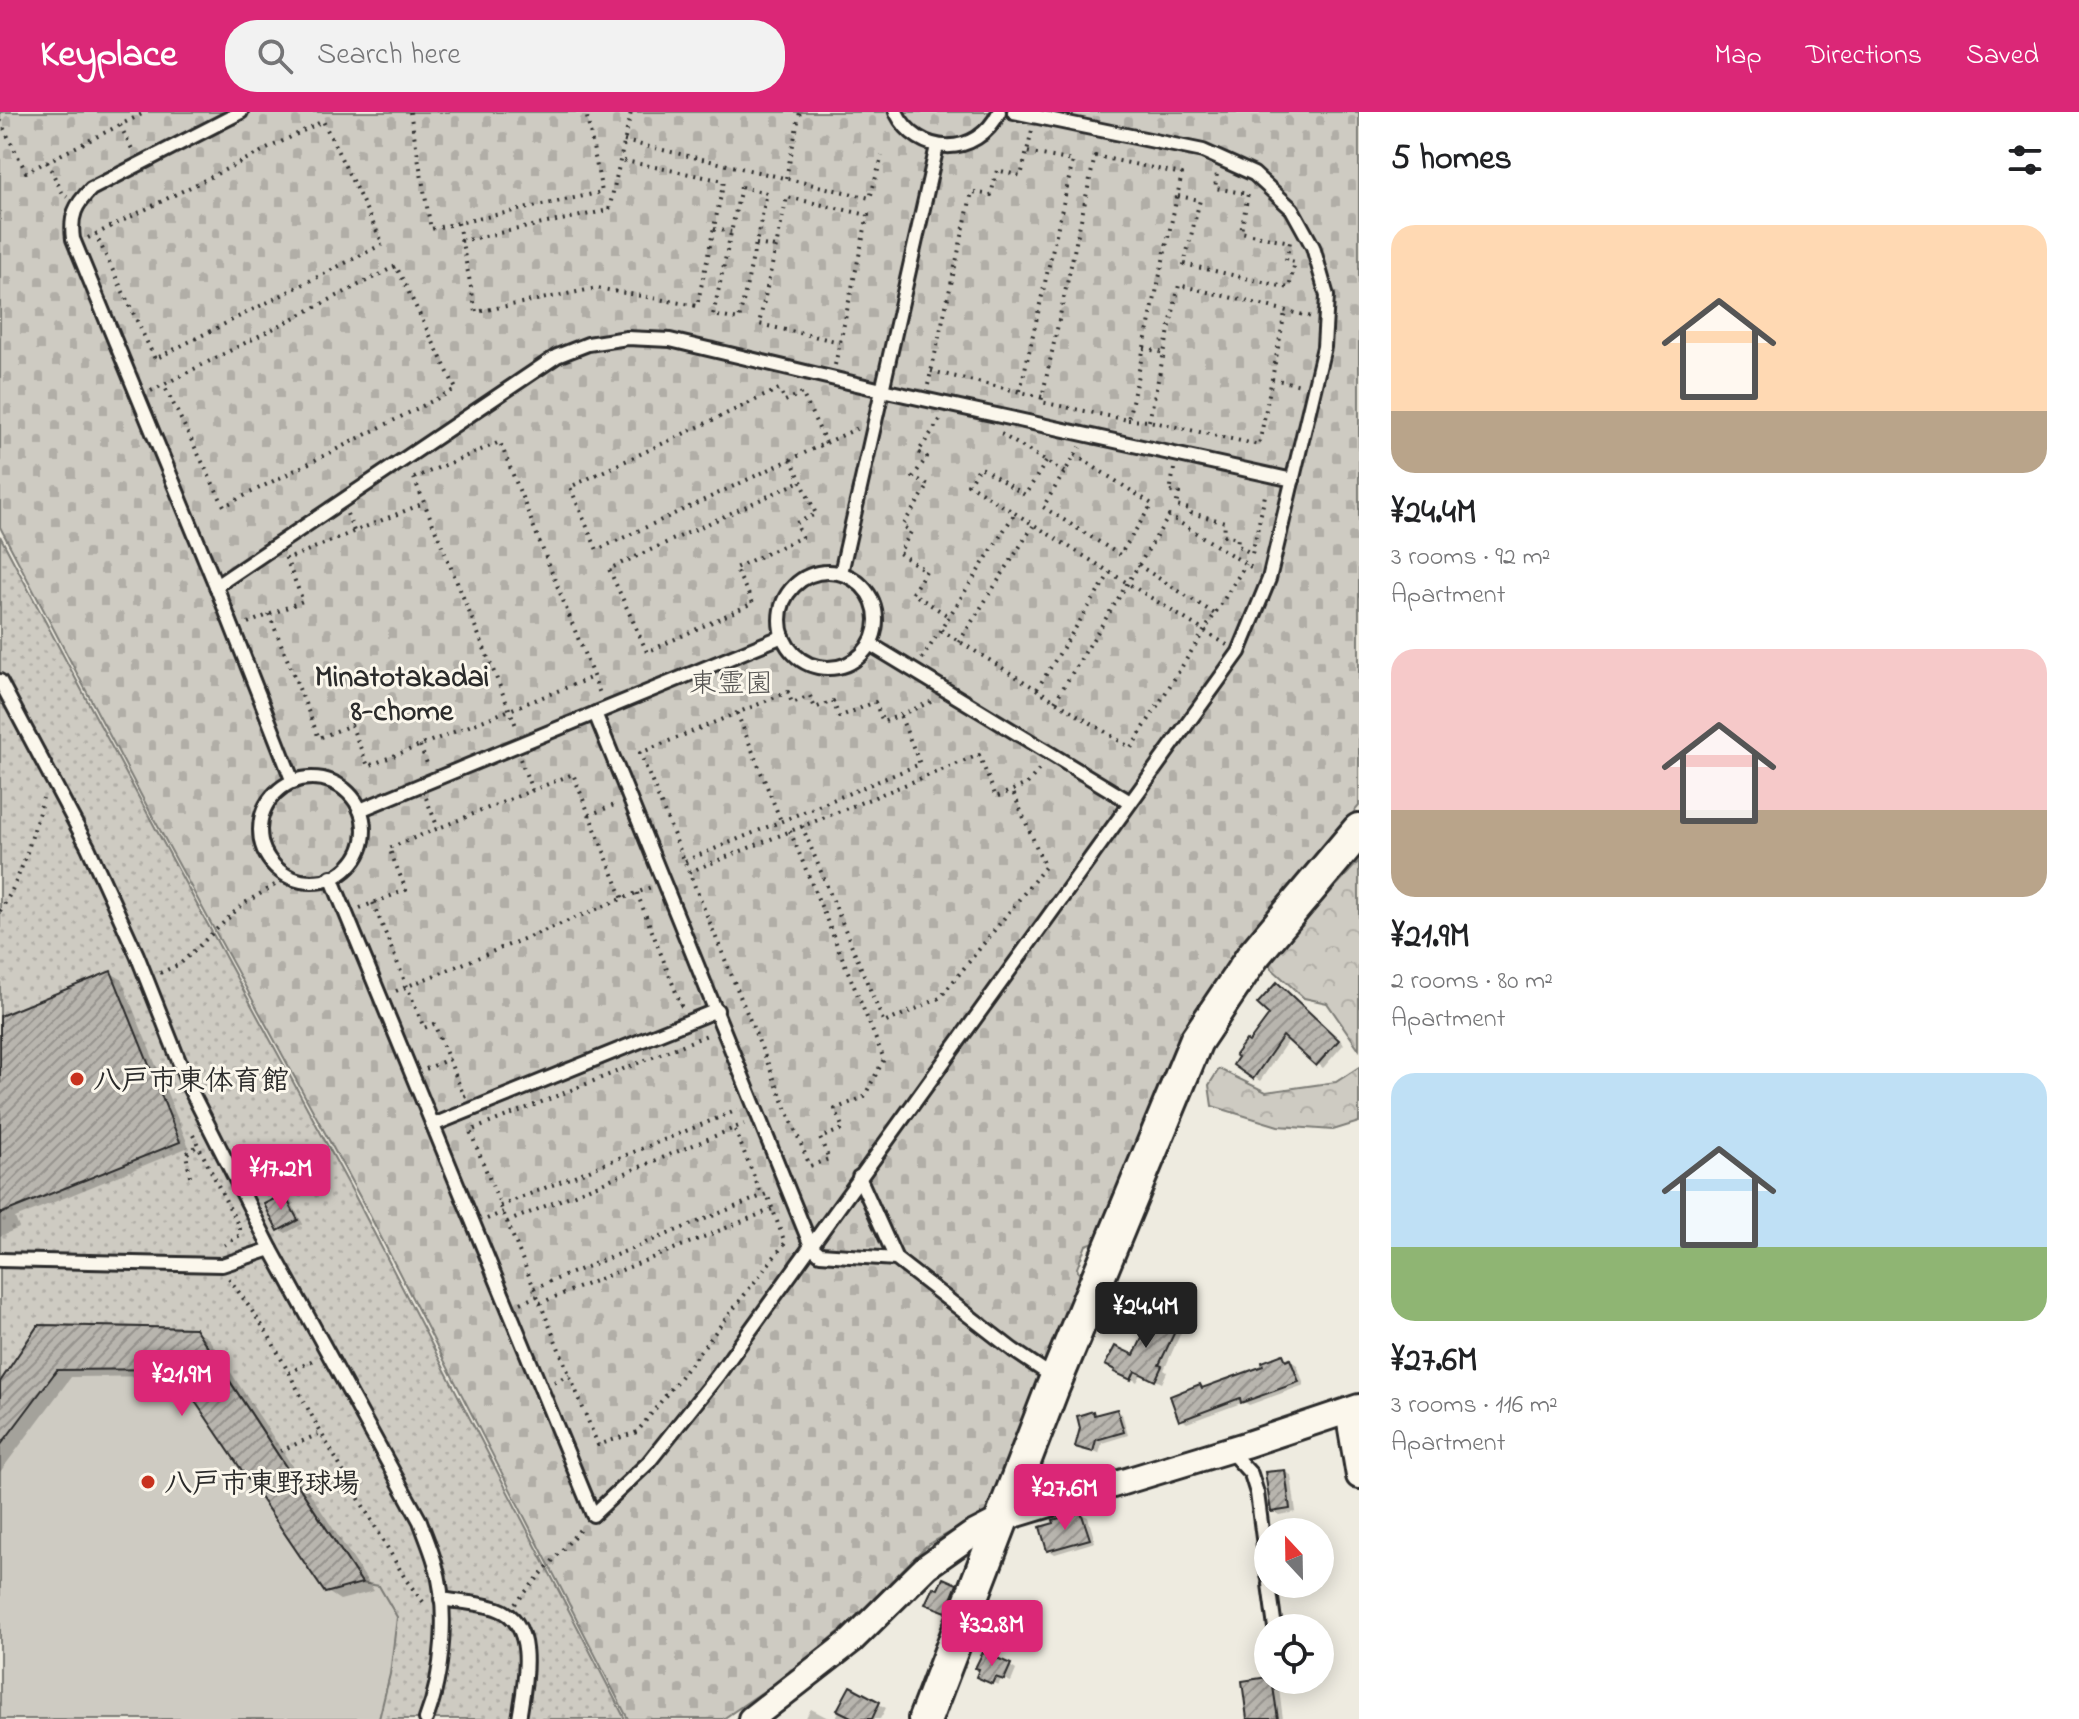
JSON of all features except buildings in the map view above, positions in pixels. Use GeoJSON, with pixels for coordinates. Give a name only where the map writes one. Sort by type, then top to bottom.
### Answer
{"type":"FeatureCollection","features":[{"type":"Feature","properties":{"kind":"street"},"geometry":{"type":"LineString","coordinates":[[925,1719],[1056,1379],[1196,1041],[1253,956],[1359,830]]}},
{"type":"Feature","properties":{"kind":"street"},"geometry":{"type":"LineString","coordinates":[[758,1718],[851,1641],[927,1566],[971,1535],[1004,1518],[1353,1409],[1359,1476]]}},
{"type":"Feature","properties":{"kind":"lane"},"geometry":{"type":"LineString","coordinates":[[241,112],[91,189],[77,203],[71,220],[75,245],[293,782]]}},
{"type":"Feature","properties":{"kind":"lane"},"geometry":{"type":"LineString","coordinates":[[896,112],[912,135],[937,146],[950,147],[975,139],[986,131],[999,112]]}},
{"type":"Feature","properties":{"kind":"lane"},"geometry":{"type":"LineString","coordinates":[[331,877],[593,1515],[648,1463],[718,1375],[1239,652],[1269,579],[1324,347],[1327,296],[1313,247],[1292,209],[1254,174],[1203,151],[1014,112]]}},
{"type":"Feature","properties":{"kind":"lane"},"geometry":{"type":"LineString","coordinates":[[841,573],[937,146]]}},
{"type":"Feature","properties":{"kind":"lane"},"geometry":{"type":"LineString","coordinates":[[216,586],[557,356],[588,344],[627,338],[670,340],[1293,480]]}},
{"type":"Feature","properties":{"kind":"lane"},"geometry":{"type":"LineString","coordinates":[[816,573],[841,573],[852,578],[870,595],[876,620],[870,644],[852,661],[828,667],[804,661],[794,654],[783,636],[781,607],[794,586],[816,573]]}},
{"type":"Feature","properties":{"kind":"lane"},"geometry":{"type":"LineString","coordinates":[[360,810],[783,636]]}},
{"type":"Feature","properties":{"kind":"lane"},"geometry":{"type":"LineString","coordinates":[[870,644],[1130,802]]}},
{"type":"Feature","properties":{"kind":"lane"},"geometry":{"type":"LineString","coordinates":[[0,681],[88,847],[137,955],[190,1089],[271,1249],[420,1521],[436,1565],[441,1599],[441,1656],[426,1719]]}},
{"type":"Feature","properties":{"kind":"lane"},"geometry":{"type":"LineString","coordinates":[[600,711],[630,799],[811,1246],[820,1254],[896,1259]]}},
{"type":"Feature","properties":{"kind":"lane"},"geometry":{"type":"LineString","coordinates":[[310,778],[334,783],[345,790],[360,810],[364,834],[361,846],[348,867],[331,877],[314,881],[290,876],[270,861],[261,838],[260,825],[268,802],[276,792],[293,782],[310,778]]}},
{"type":"Feature","properties":{"kind":"lane"},"geometry":{"type":"LineString","coordinates":[[433,1125],[717,1010]]}},
{"type":"Feature","properties":{"kind":"lane"},"geometry":{"type":"LineString","coordinates":[[859,1177],[896,1259],[1013,1350],[1056,1379]]}},
{"type":"Feature","properties":{"kind":"lane"},"geometry":{"type":"LineString","coordinates":[[0,1260],[222,1265],[271,1249]]}},
{"type":"Feature","properties":{"kind":"lane"},"geometry":{"type":"LineString","coordinates":[[1229,1450],[1251,1474],[1260,1518]]}},
{"type":"Feature","properties":{"kind":"lane"},"geometry":{"type":"LineString","coordinates":[[441,1599],[495,1608],[507,1613],[519,1628],[526,1668],[519,1719]]}},
{"type":"Feature","properties":{"kind":"path"},"geometry":{"type":"LineString","coordinates":[[0,121],[26,172],[146,112]]}},
{"type":"Feature","properties":{"kind":"path"},"geometry":{"type":"LineString","coordinates":[[410,112],[431,229],[602,192],[586,112]]}},
{"type":"Feature","properties":{"kind":"path"},"geometry":{"type":"LineString","coordinates":[[461,241],[609,210],[631,112]]}},
{"type":"Feature","properties":{"kind":"path"},"geometry":{"type":"LineString","coordinates":[[786,178],[800,112]]}},
{"type":"Feature","properties":{"kind":"path"},"geometry":{"type":"LineString","coordinates":[[925,399],[972,192],[991,195],[997,170],[1021,176],[1035,116]]}},
{"type":"Feature","properties":{"kind":"path"},"geometry":{"type":"LineString","coordinates":[[75,245],[323,121],[383,244],[155,359],[96,235]]}},
{"type":"Feature","properties":{"kind":"path"},"geometry":{"type":"LineString","coordinates":[[120,125],[140,164]]}},
{"type":"Feature","properties":{"kind":"path"},"geometry":{"type":"LineString","coordinates":[[624,141],[870,198],[882,156]]}},
{"type":"Feature","properties":{"kind":"path"},"geometry":{"type":"LineString","coordinates":[[1020,391],[1073,161],[1027,152]]}},
{"type":"Feature","properties":{"kind":"path"},"geometry":{"type":"LineString","coordinates":[[1128,420],[1182,174],[1095,156],[1041,402],[1128,420],[1149,421],[1259,445],[1286,310]]}},
{"type":"Feature","properties":{"kind":"path"},"geometry":{"type":"LineString","coordinates":[[1178,196],[1200,200],[1184,264],[1289,288],[1295,262],[1286,260],[1290,242],[1241,232],[1248,194],[1215,188],[1220,159]]}},
{"type":"Feature","properties":{"kind":"path"},"geometry":{"type":"LineString","coordinates":[[458,223],[476,312],[597,288],[697,306],[724,181],[620,160]]}},
{"type":"Feature","properties":{"kind":"path"},"geometry":{"type":"LineString","coordinates":[[47,162],[63,194],[77,203]]}},
{"type":"Feature","properties":{"kind":"path"},"geometry":{"type":"LineString","coordinates":[[741,187],[767,193],[739,320],[713,315],[731,232],[741,187]]}},
{"type":"Feature","properties":{"kind":"path"},"geometry":{"type":"LineString","coordinates":[[831,378],[840,342],[868,215],[787,197],[759,324],[840,342]]}},
{"type":"Feature","properties":{"kind":"path"},"geometry":{"type":"LineString","coordinates":[[714,229],[731,232]]}},
{"type":"Feature","properties":{"kind":"path"},"geometry":{"type":"LineString","coordinates":[[756,244],[776,247]]}},
{"type":"Feature","properties":{"kind":"path"},"geometry":{"type":"LineString","coordinates":[[138,397],[396,266],[456,389],[224,506],[164,385]]}},
{"type":"Feature","properties":{"kind":"path"},"geometry":{"type":"LineString","coordinates":[[1149,421],[1179,285],[1326,320]]}},
{"type":"Feature","properties":{"kind":"path"},"geometry":{"type":"LineString","coordinates":[[1144,348],[1164,353]]}},
{"type":"Feature","properties":{"kind":"path"},"geometry":{"type":"LineString","coordinates":[[931,371],[1042,397]]}},
{"type":"Feature","properties":{"kind":"path"},"geometry":{"type":"LineString","coordinates":[[1272,379],[1315,387]]}},
{"type":"Feature","properties":{"kind":"path"},"geometry":{"type":"LineString","coordinates":[[826,443],[802,393],[785,401],[779,389],[570,487],[597,550],[791,459],[826,443],[875,420]]}},
{"type":"Feature","properties":{"kind":"path"},"geometry":{"type":"LineString","coordinates":[[950,405],[918,452],[927,457],[913,477],[929,485],[902,526],[911,532],[899,553],[926,571],[912,593],[950,617]]}},
{"type":"Feature","properties":{"kind":"path"},"geometry":{"type":"LineString","coordinates":[[994,430],[1064,472]]}},
{"type":"Feature","properties":{"kind":"path"},"geometry":{"type":"LineString","coordinates":[[1075,455],[1152,504],[1120,555],[1043,507],[1064,472],[1075,455],[1088,435]]}},
{"type":"Feature","properties":{"kind":"path"},"geometry":{"type":"LineString","coordinates":[[414,478],[500,442],[593,677],[600,711]]}},
{"type":"Feature","properties":{"kind":"path"},"geometry":{"type":"LineString","coordinates":[[1176,454],[1170,492],[1179,493],[1176,506],[1225,522],[1224,535],[1238,538],[1237,545],[1252,554],[1269,475]]}},
{"type":"Feature","properties":{"kind":"path"},"geometry":{"type":"LineString","coordinates":[[405,457],[510,710],[532,790]]}},
{"type":"Feature","properties":{"kind":"path"},"geometry":{"type":"LineString","coordinates":[[791,459],[801,481],[816,514],[796,523],[802,537],[735,568],[753,603],[647,652],[609,569],[801,481]]}},
{"type":"Feature","properties":{"kind":"path"},"geometry":{"type":"LineString","coordinates":[[1046,462],[1025,495],[980,467],[968,484],[1239,652]]}},
{"type":"Feature","properties":{"kind":"path"},"geometry":{"type":"LineString","coordinates":[[286,559],[424,503]]}},
{"type":"Feature","properties":{"kind":"path"},"geometry":{"type":"LineString","coordinates":[[914,671],[1015,513]]}},
{"type":"Feature","properties":{"kind":"path"},"geometry":{"type":"LineString","coordinates":[[1055,701],[1169,516],[1269,579]]}},
{"type":"Feature","properties":{"kind":"path"},"geometry":{"type":"LineString","coordinates":[[959,642],[1034,525]]}},
{"type":"Feature","properties":{"kind":"path"},"geometry":{"type":"LineString","coordinates":[[233,628],[303,601],[279,543]]}},
{"type":"Feature","properties":{"kind":"path"},"geometry":{"type":"LineString","coordinates":[[941,630],[1131,748],[1246,564]]}},
{"type":"Feature","properties":{"kind":"path"},"geometry":{"type":"LineString","coordinates":[[1138,565],[1215,614]]}},
{"type":"Feature","properties":{"kind":"path"},"geometry":{"type":"LineString","coordinates":[[1037,689],[1110,572]]}},
{"type":"Feature","properties":{"kind":"path"},"geometry":{"type":"LineString","coordinates":[[269,614],[319,738],[351,725],[368,766],[593,677]]}},
{"type":"Feature","properties":{"kind":"path"},"geometry":{"type":"LineString","coordinates":[[790,831],[884,1059],[864,1097],[835,1109],[843,1129],[820,1138],[829,1159],[810,1166],[640,753],[788,692],[792,703],[810,696],[815,708],[833,701],[839,717],[875,702],[883,722],[951,693]]}},
{"type":"Feature","properties":{"kind":"path"},"geometry":{"type":"LineString","coordinates":[[737,713],[781,821]]}},
{"type":"Feature","properties":{"kind":"path"},"geometry":{"type":"LineString","coordinates":[[685,861],[920,764],[900,715]]}},
{"type":"Feature","properties":{"kind":"path"},"geometry":{"type":"LineString","coordinates":[[689,872],[979,755],[996,797],[1027,784],[1050,754]]}},
{"type":"Feature","properties":{"kind":"path"},"geometry":{"type":"LineString","coordinates":[[346,914],[406,890],[389,848],[573,774],[623,899]]}},
{"type":"Feature","properties":{"kind":"path"},"geometry":{"type":"LineString","coordinates":[[421,785],[438,828]]}},
{"type":"Feature","properties":{"kind":"path"},"geometry":{"type":"LineString","coordinates":[[0,911],[8,899],[32,839],[44,790],[50,802]]}},
{"type":"Feature","properties":{"kind":"path"},"geometry":{"type":"LineString","coordinates":[[802,826],[884,1023],[940,998],[1045,867],[1012,790]]}},
{"type":"Feature","properties":{"kind":"path"},"geometry":{"type":"LineString","coordinates":[[589,815],[630,799]]}},
{"type":"Feature","properties":{"kind":"path"},"geometry":{"type":"LineString","coordinates":[[163,972],[180,964],[243,904],[290,876]]}},
{"type":"Feature","properties":{"kind":"path"},"geometry":{"type":"LineString","coordinates":[[380,997],[665,882]]}},
{"type":"Feature","properties":{"kind":"path"},"geometry":{"type":"LineString","coordinates":[[637,893],[681,1005],[667,1011]]}},
{"type":"Feature","properties":{"kind":"path"},"geometry":{"type":"LineString","coordinates":[[373,903],[424,1028],[434,1024],[464,1096],[479,1090]]}},
{"type":"Feature","properties":{"kind":"path"},"geometry":{"type":"LineString","coordinates":[[534,1288],[767,1194],[785,1243],[637,1432],[598,1445],[500,1206],[470,1131],[707,1034],[712,1047]]}},
{"type":"Feature","properties":{"kind":"path"},"geometry":{"type":"LineString","coordinates":[[413,1075],[449,1059]]}},
{"type":"Feature","properties":{"kind":"path"},"geometry":{"type":"LineString","coordinates":[[507,1222],[744,1126],[733,1097]]}},
{"type":"Feature","properties":{"kind":"path"},"geometry":{"type":"LineString","coordinates":[[500,1206],[738,1110]]}},
{"type":"Feature","properties":{"kind":"path"},"geometry":{"type":"LineString","coordinates":[[735,1130],[762,1196]]}},
{"type":"Feature","properties":{"kind":"path"},"geometry":{"type":"LineString","coordinates":[[191,1131],[240,1229],[240,1235],[235,1240],[215,1249],[222,1265],[233,1286],[268,1334],[321,1433],[426,1610]]}},
{"type":"Feature","properties":{"kind":"path"},"geometry":{"type":"LineString","coordinates":[[190,1176],[186,1154],[197,1146]]}},
{"type":"Feature","properties":{"kind":"path"},"geometry":{"type":"LineString","coordinates":[[540,1303],[773,1209]]}},
{"type":"Feature","properties":{"kind":"path"},"geometry":{"type":"LineString","coordinates":[[289,1373],[328,1352]]}},
{"type":"Feature","properties":{"kind":"path"},"geometry":{"type":"LineString","coordinates":[[280,1451],[321,1433]]}},
{"type":"Feature","properties":{"kind":"path"},"geometry":{"type":"LineString","coordinates":[[507,1613],[593,1515]]}},
{"type":"Feature","properties":{"kind":"green space","name":"東霊園"},"geometry":{"type":"Polygon","coordinates":[[[0,112],[1359,112],[1359,806],[1260,921],[1190,1021],[1097,1241],[1086,1245],[1077,1268],[1081,1280],[1032,1394],[991,1509],[926,1546],[854,1619],[790,1673],[723,1719],[628,1719],[367,1210],[142,797],[0,527],[0,112]]]}},
{"type":"Feature","properties":{"kind":"green space"},"geometry":{"type":"Polygon","coordinates":[[[0,536],[355,1196],[625,1719],[0,1719],[0,536]]]}},
{"type":"Feature","properties":{"kind":"green space"},"geometry":{"type":"Polygon","coordinates":[[[1359,861],[1359,1049],[1327,1003],[1304,998],[1271,968],[1268,960],[1359,861]]]}},
{"type":"Feature","properties":{"kind":"green space"},"geometry":{"type":"Polygon","coordinates":[[[1359,1067],[1359,1122],[1333,1130],[1278,1126],[1212,1106],[1209,1085],[1219,1069],[1266,1092],[1336,1082],[1359,1067]]]}},
{"type":"Feature","properties":{"kind":"green space","name":"八戸市東野球場"},"geometry":{"type":"Polygon","coordinates":[[[38,1325],[195,1328],[362,1583],[379,1586],[397,1617],[390,1674],[379,1719],[0,1719],[0,1382],[38,1325]]]}},
{"type":"Feature","properties":{"kind":"place","name":"八戸市東体育館"},"geometry":{"type":"Point","coordinates":[77,1079]}},
{"type":"Feature","properties":{"kind":"place","name":"八戸市東野球場"},"geometry":{"type":"Point","coordinates":[148,1482]}},
{"type":"Feature","properties":{"kind":"district","name":"Minatotakadai 8-chome"},"geometry":{"type":"Point","coordinates":[402,693]}}]}
